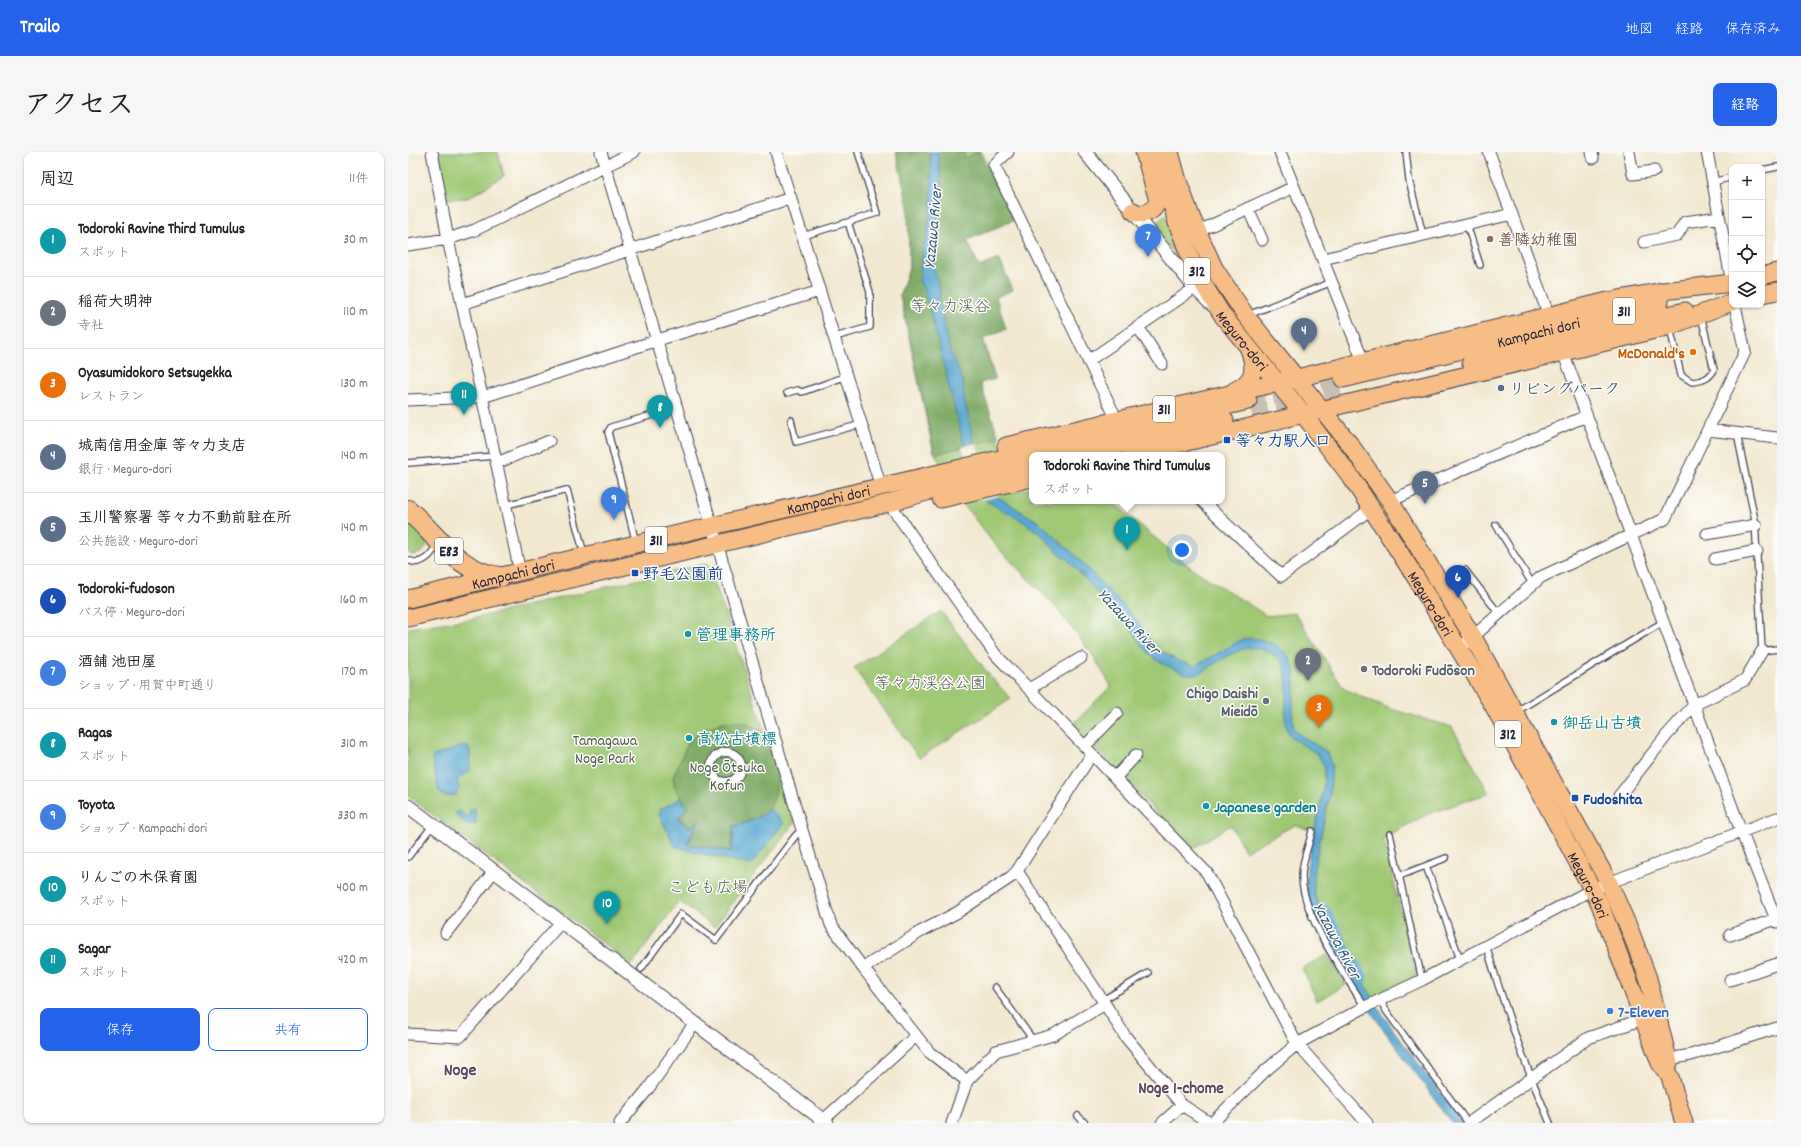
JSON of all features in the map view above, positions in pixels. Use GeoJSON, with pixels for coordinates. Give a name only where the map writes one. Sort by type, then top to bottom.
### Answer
{"type":"FeatureCollection","features":[{"type":"Feature","properties":{"kind":"highway","name":"E83"},"geometry":{"type":"LineString","coordinates":[[408,510],[472,569],[500,577]]}},
{"type":"Feature","properties":{"kind":"main road"},"geometry":{"type":"LineString","coordinates":[[1133,211],[1140,214],[1149,212],[1155,207],[1160,188],[1144,152]]}},
{"type":"Feature","properties":{"kind":"main road","name":"Meguro-dori"},"geometry":{"type":"LineString","coordinates":[[1158,152],[1160,188],[1192,262],[1208,292],[1223,316],[1303,414],[1351,477],[1372,508],[1493,705],[1543,801],[1593,889],[1610,929],[1660,1063],[1670,1077]]}},
{"type":"Feature","properties":{"kind":"main road","name":"Meguro-dori"},"geometry":{"type":"LineString","coordinates":[[1170,152],[1186,203],[1197,232],[1214,268],[1246,316],[1348,443],[1390,501],[1474,636],[1609,883],[1631,933],[1648,978],[1669,1060],[1670,1077],[1684,1123]]}},
{"type":"Feature","properties":{"kind":"main road"},"geometry":{"type":"LineString","coordinates":[[1179,152],[1186,179],[1186,203]]}},
{"type":"Feature","properties":{"kind":"main road"},"geometry":{"type":"LineString","coordinates":[[1765,275],[1777,272]]}},
{"type":"Feature","properties":{"kind":"main road"},"geometry":{"type":"LineString","coordinates":[[1277,383],[1608,302],[1663,291],[1729,283]]}},
{"type":"Feature","properties":{"kind":"main road","name":"Kampachi dori"},"geometry":{"type":"LineString","coordinates":[[1729,284],[1345,386],[1668,314],[1729,303]]}},
{"type":"Feature","properties":{"kind":"main road"},"geometry":{"type":"LineString","coordinates":[[1765,293],[1777,291]]}},
{"type":"Feature","properties":{"kind":"main road"},"geometry":{"type":"LineString","coordinates":[[1321,410],[1670,326],[1729,303]]}},
{"type":"Feature","properties":{"kind":"main road"},"geometry":{"type":"LineString","coordinates":[[1230,393],[1244,385],[1252,375],[1253,361],[1248,346]]}},
{"type":"Feature","properties":{"kind":"main road","name":"311"},"geometry":{"type":"LineString","coordinates":[[1054,440],[1116,420],[1277,383]]}},
{"type":"Feature","properties":{"kind":"main road","name":"Kampachi dori"},"geometry":{"type":"LineString","coordinates":[[408,618],[889,503],[942,480],[1054,440],[1250,408],[1086,452]]}},
{"type":"Feature","properties":{"kind":"main road","name":"311"},"geometry":{"type":"LineString","coordinates":[[1156,452],[1321,410]]}},
{"type":"Feature","properties":{"kind":"main road","name":"Kampachi dori"},"geometry":{"type":"LineString","coordinates":[[408,599],[903,481],[942,480],[1029,466]]}},
{"type":"Feature","properties":{"kind":"main road"},"geometry":{"type":"LineString","coordinates":[[942,480],[1029,478]]}},
{"type":"Feature","properties":{"kind":"street"},"geometry":{"type":"LineString","coordinates":[[432,152],[448,239],[520,572]]}},
{"type":"Feature","properties":{"kind":"street"},"geometry":{"type":"LineString","coordinates":[[601,152],[831,926],[929,1052],[968,1082]]}},
{"type":"Feature","properties":{"kind":"street"},"geometry":{"type":"LineString","coordinates":[[408,245],[448,239],[475,230],[634,152]]}},
{"type":"Feature","properties":{"kind":"street"},"geometry":{"type":"LineString","coordinates":[[776,152],[882,487]]}},
{"type":"Feature","properties":{"kind":"street"},"geometry":{"type":"LineString","coordinates":[[1008,152],[994,164],[1116,420]]}},
{"type":"Feature","properties":{"kind":"street"},"geometry":{"type":"LineString","coordinates":[[1085,152],[1195,288],[1223,316]]}},
{"type":"Feature","properties":{"kind":"street"},"geometry":{"type":"LineString","coordinates":[[1280,152],[1363,361]]}},
{"type":"Feature","properties":{"kind":"street"},"geometry":{"type":"LineString","coordinates":[[1489,152],[1549,316]]}},
{"type":"Feature","properties":{"kind":"street"},"geometry":{"type":"LineString","coordinates":[[1629,152],[1633,174],[1654,171]]}},
{"type":"Feature","properties":{"kind":"street"},"geometry":{"type":"LineString","coordinates":[[1707,152],[1730,272]]}},
{"type":"Feature","properties":{"kind":"street"},"geometry":{"type":"LineString","coordinates":[[1197,232],[1294,187]]}},
{"type":"Feature","properties":{"kind":"street"},"geometry":{"type":"LineString","coordinates":[[462,304],[791,198]]}},
{"type":"Feature","properties":{"kind":"street"},"geometry":{"type":"LineString","coordinates":[[1248,208],[1262,240]]}},
{"type":"Feature","properties":{"kind":"street"},"geometry":{"type":"LineString","coordinates":[[1322,259],[1512,214]]}},
{"type":"Feature","properties":{"kind":"street"},"geometry":{"type":"LineString","coordinates":[[1644,242],[1678,235],[1685,222],[1719,217]]}},
{"type":"Feature","properties":{"kind":"street"},"geometry":{"type":"LineString","coordinates":[[1088,361],[1195,288]]}},
{"type":"Feature","properties":{"kind":"street"},"geometry":{"type":"LineString","coordinates":[[408,400],[482,396],[658,340],[820,291]]}},
{"type":"Feature","properties":{"kind":"street"},"geometry":{"type":"LineString","coordinates":[[1459,649],[1500,615],[1541,577],[1665,519],[1745,352],[1736,308]]}},
{"type":"Feature","properties":{"kind":"street"},"geometry":{"type":"LineString","coordinates":[[1138,327],[1162,364]]}},
{"type":"Feature","properties":{"kind":"street"},"geometry":{"type":"LineString","coordinates":[[1562,352],[1741,831],[1776,920],[1730,935]]}},
{"type":"Feature","properties":{"kind":"street"},"geometry":{"type":"LineString","coordinates":[[1390,501],[1586,416]]}},
{"type":"Feature","properties":{"kind":"street"},"geometry":{"type":"LineString","coordinates":[[1708,430],[1777,438]]}},
{"type":"Feature","properties":{"kind":"street"},"geometry":{"type":"LineString","coordinates":[[496,459],[549,441]]}},
{"type":"Feature","properties":{"kind":"street"},"geometry":{"type":"LineString","coordinates":[[889,503],[995,654],[1207,873],[1297,1044],[1367,1123]]}},
{"type":"Feature","properties":{"kind":"street"},"geometry":{"type":"LineString","coordinates":[[1205,504],[1281,576],[1372,508]]}},
{"type":"Feature","properties":{"kind":"street"},"geometry":{"type":"LineString","coordinates":[[1707,534],[1756,525]]}},
{"type":"Feature","properties":{"kind":"street"},"geometry":{"type":"LineString","coordinates":[[1715,559],[1757,551]]}},
{"type":"Feature","properties":{"kind":"street"},"geometry":{"type":"LineString","coordinates":[[1619,796],[1667,735],[1694,705],[1745,680],[1762,650]]}},
{"type":"Feature","properties":{"kind":"street"},"geometry":{"type":"LineString","coordinates":[[1029,689],[1081,658]]}},
{"type":"Feature","properties":{"kind":"street"},"geometry":{"type":"LineString","coordinates":[[863,968],[920,932],[958,912],[1011,877],[1017,871],[1088,750],[1117,713]]}},
{"type":"Feature","properties":{"kind":"street"},"geometry":{"type":"LineString","coordinates":[[1115,778],[1136,755]]}},
{"type":"Feature","properties":{"kind":"street"},"geometry":{"type":"LineString","coordinates":[[408,806],[562,921],[824,1122],[916,1036]]}},
{"type":"Feature","properties":{"kind":"street"},"geometry":{"type":"LineString","coordinates":[[1017,871],[1104,1002],[1124,1036],[1182,1105],[1211,1123],[1265,1071],[1297,1044],[1422,980],[1593,889],[1777,818]]}},
{"type":"Feature","properties":{"kind":"street"},"geometry":{"type":"LineString","coordinates":[[446,933],[494,871]]}},
{"type":"Feature","properties":{"kind":"street"},"geometry":{"type":"LineString","coordinates":[[408,1034],[460,1037],[562,921]]}},
{"type":"Feature","properties":{"kind":"street"},"geometry":{"type":"LineString","coordinates":[[1730,980],[1777,964]]}},
{"type":"Feature","properties":{"kind":"street"},"geometry":{"type":"LineString","coordinates":[[952,1123],[968,1082],[996,1051],[1053,1035],[1104,1002]]}},
{"type":"Feature","properties":{"kind":"street"},"geometry":{"type":"LineString","coordinates":[[1468,1123],[1588,1038],[1643,1018]]}},
{"type":"Feature","properties":{"kind":"street"},"geometry":{"type":"LineString","coordinates":[[620,1123],[648,1090],[694,1023]]}},
{"type":"Feature","properties":{"kind":"street"},"geometry":{"type":"LineString","coordinates":[[1669,1060],[1691,1055],[1777,1028]]}},
{"type":"Feature","properties":{"kind":"street"},"geometry":{"type":"LineString","coordinates":[[1166,1122],[1182,1105]]}},
{"type":"Feature","properties":{"kind":"lane"},"geometry":{"type":"LineString","coordinates":[[803,236],[877,213],[858,152]]}},
{"type":"Feature","properties":{"kind":"lane"},"geometry":{"type":"LineString","coordinates":[[1406,152],[1409,180],[1423,235]]}},
{"type":"Feature","properties":{"kind":"lane"},"geometry":{"type":"LineString","coordinates":[[1765,169],[1777,167]]}},
{"type":"Feature","properties":{"kind":"lane"},"geometry":{"type":"LineString","coordinates":[[1712,182],[1729,178]]}},
{"type":"Feature","properties":{"kind":"lane"},"geometry":{"type":"LineString","coordinates":[[835,338],[870,327],[870,292],[848,222]]}},
{"type":"Feature","properties":{"kind":"lane"},"geometry":{"type":"LineString","coordinates":[[1467,224],[1480,265]]}},
{"type":"Feature","properties":{"kind":"lane"},"geometry":{"type":"LineString","coordinates":[[1246,316],[1332,282]]}},
{"type":"Feature","properties":{"kind":"lane"},"geometry":{"type":"LineString","coordinates":[[1670,326],[1681,374],[1692,382],[1704,380],[1714,370],[1701,314]]}},
{"type":"Feature","properties":{"kind":"lane"},"geometry":{"type":"LineString","coordinates":[[787,393],[797,390],[802,392],[847,376]]}},
{"type":"Feature","properties":{"kind":"lane"},"geometry":{"type":"LineString","coordinates":[[636,544],[608,432],[611,426],[677,408]]}},
{"type":"Feature","properties":{"kind":"lane"},"geometry":{"type":"LineString","coordinates":[[791,420],[796,442],[862,424]]}},
{"type":"Feature","properties":{"kind":"lane"},"geometry":{"type":"LineString","coordinates":[[1737,434],[1756,525],[1762,650],[1777,649]]}},
{"type":"Feature","properties":{"kind":"lane"},"geometry":{"type":"LineString","coordinates":[[408,463],[496,459]]}},
{"type":"Feature","properties":{"kind":"lane"},"geometry":{"type":"LineString","coordinates":[[506,505],[567,490],[584,556]]}},
{"type":"Feature","properties":{"kind":"lane"},"geometry":{"type":"LineString","coordinates":[[1496,525],[1533,585]]}},
{"type":"Feature","properties":{"kind":"lane"},"geometry":{"type":"LineString","coordinates":[[408,560],[411,562],[424,561],[433,552],[439,540]]}},
{"type":"Feature","properties":{"kind":"lane"},"geometry":{"type":"LineString","coordinates":[[1444,587],[1465,570],[1500,615]]}},
{"type":"Feature","properties":{"kind":"lane"},"geometry":{"type":"LineString","coordinates":[[1515,712],[1663,622]]}},
{"type":"Feature","properties":{"kind":"lane"},"geometry":{"type":"LineString","coordinates":[[408,857],[433,825]]}},
{"type":"Feature","properties":{"kind":"lane"},"geometry":{"type":"LineString","coordinates":[[641,969],[681,914],[716,940],[802,830]]}},
{"type":"Feature","properties":{"kind":"lane"},"geometry":{"type":"LineString","coordinates":[[1312,831],[1302,874],[1304,893],[1310,911],[1331,953],[1373,1004],[1387,1012],[1468,1123]]}},
{"type":"Feature","properties":{"kind":"lane"},"geometry":{"type":"LineString","coordinates":[[1390,834],[1422,980]]}},
{"type":"Feature","properties":{"kind":"lane"},"geometry":{"type":"LineString","coordinates":[[1399,876],[1446,858]]}},
{"type":"Feature","properties":{"kind":"lane"},"geometry":{"type":"LineString","coordinates":[[1426,866],[1460,959]]}},
{"type":"Feature","properties":{"kind":"lane"},"geometry":{"type":"LineString","coordinates":[[1486,945],[1504,1008],[1530,1078],[1550,1123]]}},
{"type":"Feature","properties":{"kind":"lane"},"geometry":{"type":"LineString","coordinates":[[1104,1002],[1148,973]]}},
{"type":"Feature","properties":{"kind":"lane"},"geometry":{"type":"LineString","coordinates":[[995,987],[1033,1040]]}},
{"type":"Feature","properties":{"kind":"lane"},"geometry":{"type":"LineString","coordinates":[[1078,1116],[1085,1123]]}},
{"type":"Feature","properties":{"kind":"green space"},"geometry":{"type":"Polygon","coordinates":[[[437,152],[498,152],[504,176],[468,198],[446,199],[437,152]]]}},
{"type":"Feature","properties":{"kind":"green space","name":"等々力渓谷"},"geometry":{"type":"Polygon","coordinates":[[[896,152],[963,152],[965,158],[978,152],[1014,220],[967,240],[979,267],[999,259],[1013,290],[996,297],[1006,329],[983,339],[995,379],[980,383],[999,438],[935,454],[900,295],[909,268],[908,207],[896,152]]]}},
{"type":"Feature","properties":{"kind":"green space"},"geometry":{"type":"Polygon","coordinates":[[[897,152],[981,152],[1014,220],[967,240],[979,267],[999,259],[1013,290],[994,298],[1006,329],[983,338],[995,379],[980,383],[1015,492],[1029,489],[1029,504],[1115,504],[1190,567],[1267,616],[1295,613],[1344,689],[1391,709],[1452,727],[1489,793],[1428,814],[1383,838],[1417,976],[1366,1002],[1346,971],[1309,895],[1307,879],[1316,832],[1295,825],[1245,851],[1231,825],[1192,849],[1072,725],[1111,686],[1092,654],[1054,605],[995,545],[959,499],[933,450],[900,295],[909,268],[910,214],[897,152]]]}},
{"type":"Feature","properties":{"kind":"green space"},"geometry":{"type":"Polygon","coordinates":[[[1166,215],[1184,265],[1152,226],[1166,215]]]}},
{"type":"Feature","properties":{"kind":"green space"},"geometry":{"type":"Polygon","coordinates":[[[408,522],[426,541],[427,547],[421,553],[412,555],[408,553],[408,522]]]}},
{"type":"Feature","properties":{"kind":"green space","name":"Tamagawa Noge Park"},"geometry":{"type":"Polygon","coordinates":[[[708,563],[795,822],[714,927],[679,901],[632,965],[408,796],[408,628],[471,619],[708,563]]]}},
{"type":"Feature","properties":{"kind":"green space","name":"等々力渓谷公園"},"geometry":{"type":"Polygon","coordinates":[[[941,611],[990,676],[1011,699],[919,758],[854,668],[941,611]]]}},
{"type":"Feature","properties":{"kind":"green space","name":"Noge Ōtsuka Kofun"},"geometry":{"type":"Polygon","coordinates":[[[737,721],[755,727],[768,739],[774,755],[777,783],[773,800],[770,807],[763,814],[748,822],[733,826],[731,851],[688,844],[701,817],[699,816],[690,827],[679,818],[688,807],[675,788],[673,777],[688,742],[701,731],[723,722],[737,721]]]}},
{"type":"Feature","properties":{"kind":"green space"},"geometry":{"type":"Polygon","coordinates":[[[1327,955],[1346,985],[1317,1001],[1302,968],[1327,955]]]}},
{"type":"Feature","properties":{"kind":"water"},"geometry":{"type":"Polygon","coordinates":[[[929,152],[938,152],[941,180],[941,198],[933,250],[934,269],[940,291],[939,302],[950,352],[963,381],[964,398],[974,442],[998,497],[1040,523],[1076,556],[1135,618],[1155,647],[1178,661],[1195,666],[1243,639],[1250,638],[1273,644],[1285,652],[1291,661],[1294,671],[1294,729],[1303,737],[1326,751],[1332,765],[1330,793],[1314,869],[1314,894],[1340,952],[1371,994],[1376,1005],[1394,1031],[1463,1123],[1452,1123],[1373,1015],[1337,959],[1309,899],[1307,871],[1309,854],[1321,802],[1324,771],[1322,762],[1318,756],[1293,739],[1286,726],[1285,713],[1287,682],[1281,662],[1276,656],[1269,652],[1248,648],[1229,655],[1199,674],[1185,674],[1161,663],[1142,646],[1126,619],[1112,609],[1067,559],[1052,547],[1043,536],[1024,522],[985,500],[964,445],[925,292],[919,281],[924,242],[926,243],[932,186],[929,152]]]}},
{"type":"Feature","properties":{"kind":"water"},"geometry":{"type":"Polygon","coordinates":[[[464,746],[468,747],[470,750],[470,771],[457,779],[459,788],[456,795],[443,795],[439,792],[432,759],[433,756],[464,746]]]}},
{"type":"Feature","properties":{"kind":"water"},"geometry":{"type":"Polygon","coordinates":[[[681,798],[687,807],[678,818],[690,828],[700,818],[687,844],[732,852],[734,827],[757,818],[770,809],[784,823],[751,865],[691,851],[675,846],[659,815],[661,809],[681,798]]]}},
{"type":"Feature","properties":{"kind":"water"},"geometry":{"type":"Polygon","coordinates":[[[475,808],[476,824],[468,825],[455,813],[460,811],[466,817],[470,814],[469,811],[475,808]]]}},
{"type":"Feature","properties":{"kind":"pier"},"geometry":{"type":"Polygon","coordinates":[[[976,443],[999,496],[982,500],[962,447],[976,443]]]}},
{"type":"Feature","properties":{"kind":"waterway","name":"Yazawa River"},"geometry":{"type":"LineString","coordinates":[[1322,915],[1342,955],[1357,978]]}},
{"type":"Feature","properties":{"kind":"tunnel"},"geometry":{"type":"LineString","coordinates":[[1248,401],[1343,379]]}},
{"type":"Feature","properties":{"kind":"tunnel"},"geometry":{"type":"LineString","coordinates":[[1252,415],[1346,392]]}},
{"type":"Feature","properties":{"kind":"place","name":"善隣幼稚園"},"geometry":{"type":"Point","coordinates":[1490,239]}},
{"type":"Feature","properties":{"kind":"place","name":"酒舗 池田屋"},"geometry":{"type":"Point","coordinates":[1148,257]}},
{"type":"Feature","properties":{"kind":"place","name":"城南信用金庫 等々力支店"},"geometry":{"type":"Point","coordinates":[1304,351]}},
{"type":"Feature","properties":{"kind":"place","name":"McDonald's"},"geometry":{"type":"Point","coordinates":[1693,352]}},
{"type":"Feature","properties":{"kind":"place","name":"リビングパーク"},"geometry":{"type":"Point","coordinates":[1501,388]}},
{"type":"Feature","properties":{"kind":"place","name":"Sagar"},"geometry":{"type":"Point","coordinates":[464,415]}},
{"type":"Feature","properties":{"kind":"place","name":"Ragas"},"geometry":{"type":"Point","coordinates":[660,428]}},
{"type":"Feature","properties":{"kind":"place","name":"等々力駅入口"},"geometry":{"type":"Point","coordinates":[1227,440]}},
{"type":"Feature","properties":{"kind":"place","name":"玉川警察署 等々力不動前駐在所"},"geometry":{"type":"Point","coordinates":[1425,504]}},
{"type":"Feature","properties":{"kind":"place","name":"Toyota"},"geometry":{"type":"Point","coordinates":[614,520]}},
{"type":"Feature","properties":{"kind":"place","name":"Todoroki Ravine Third Tumulus"},"geometry":{"type":"Point","coordinates":[1127,550]}},
{"type":"Feature","properties":{"kind":"place","name":"野毛公園前"},"geometry":{"type":"Point","coordinates":[635,573]}},
{"type":"Feature","properties":{"kind":"place","name":"Todoroki-fudoson"},"geometry":{"type":"Point","coordinates":[1458,598]}},
{"type":"Feature","properties":{"kind":"place","name":"管理事務所"},"geometry":{"type":"Point","coordinates":[688,634]}},
{"type":"Feature","properties":{"kind":"place","name":"Todoroki Fudōson"},"geometry":{"type":"Point","coordinates":[1364,669]}},
{"type":"Feature","properties":{"kind":"place","name":"稲荷大明神"},"geometry":{"type":"Point","coordinates":[1308,681]}},
{"type":"Feature","properties":{"kind":"place","name":"Chigo Daishi Mieidō"},"geometry":{"type":"Point","coordinates":[1266,701]}},
{"type":"Feature","properties":{"kind":"place","name":"御岳山古墳"},"geometry":{"type":"Point","coordinates":[1554,722]}},
{"type":"Feature","properties":{"kind":"place","name":"Oyasumidokoro Setsugekka"},"geometry":{"type":"Point","coordinates":[1319,728]}},
{"type":"Feature","properties":{"kind":"place","name":"高松古墳標"},"geometry":{"type":"Point","coordinates":[689,738]}},
{"type":"Feature","properties":{"kind":"place","name":"Fudoshita"},"geometry":{"type":"Point","coordinates":[1575,798]}},
{"type":"Feature","properties":{"kind":"place","name":"Japanese garden"},"geometry":{"type":"Point","coordinates":[1206,806]}},
{"type":"Feature","properties":{"kind":"place","name":"りんごの木保育園"},"geometry":{"type":"Point","coordinates":[607,924]}},
{"type":"Feature","properties":{"kind":"place","name":"7-Eleven"},"geometry":{"type":"Point","coordinates":[1610,1011]}},
{"type":"Feature","properties":{"kind":"district","name":"Noge"},"geometry":{"type":"Point","coordinates":[460,1069]}},
{"type":"Feature","properties":{"kind":"district","name":"Noge 1-chome"},"geometry":{"type":"Point","coordinates":[1181,1087]}},
{"type":"Feature","properties":{"kind":"park label","name":"こども広場"},"geometry":{"type":"Point","coordinates":[708,886]}}]}
